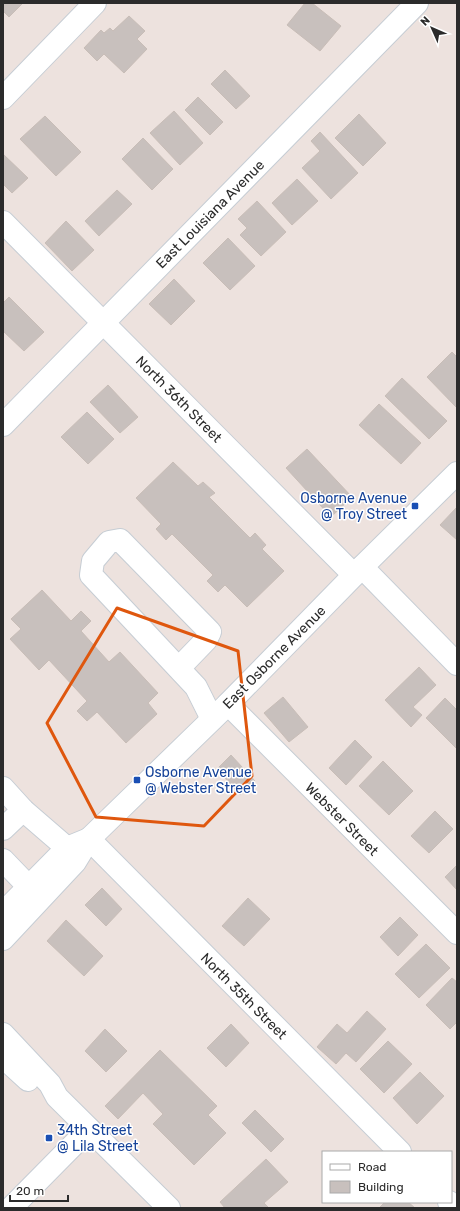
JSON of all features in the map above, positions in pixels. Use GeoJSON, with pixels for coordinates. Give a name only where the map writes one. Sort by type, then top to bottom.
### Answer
{"type":"FeatureCollection","features":[{"type":"Feature","properties":{"kind":"street"},"geometry":{"type":"LineString","coordinates":[[3,98],[95,3]]}},
{"type":"Feature","properties":{"kind":"street","name":"East Louisiana Avenue"},"geometry":{"type":"LineString","coordinates":[[3,425],[417,3]]}},
{"type":"Feature","properties":{"kind":"street","name":"North 36th Street"},"geometry":{"type":"LineString","coordinates":[[3,222],[103,323],[358,571],[457,664]]}},
{"type":"Feature","properties":{"kind":"street","name":"East Osborne Avenue"},"geometry":{"type":"LineString","coordinates":[[3,939],[75,862],[89,839],[228,704],[358,571],[457,473]]}},
{"type":"Feature","properties":{"kind":"street"},"geometry":{"type":"LineString","coordinates":[[179,668],[206,640],[210,632],[120,540],[109,542],[93,561],[91,575],[196,687],[212,719]]}},
{"type":"Feature","properties":{"kind":"street","name":"Webster Street"},"geometry":{"type":"LineString","coordinates":[[228,704],[457,934]]}},
{"type":"Feature","properties":{"kind":"street"},"geometry":{"type":"LineString","coordinates":[[3,788],[23,810],[67,848]]}},
{"type":"Feature","properties":{"kind":"street"},"geometry":{"type":"LineString","coordinates":[[3,829],[23,810]]}},
{"type":"Feature","properties":{"kind":"street","name":"East Osborne Avenue"},"geometry":{"type":"LineString","coordinates":[[3,913],[67,848],[89,839]]}},
{"type":"Feature","properties":{"kind":"street","name":"North 35th Street"},"geometry":{"type":"LineString","coordinates":[[89,839],[399,1151]]}},
{"type":"Feature","properties":{"kind":"street"},"geometry":{"type":"LineString","coordinates":[[5,867],[29,886]]}},
{"type":"Feature","properties":{"kind":"street"},"geometry":{"type":"LineString","coordinates":[[3,1034],[50,1084],[57,1097],[169,1208]]}},
{"type":"Feature","properties":{"kind":"street"},"geometry":{"type":"LineString","coordinates":[[3,1057],[44,1094],[57,1097]]}},
{"type":"Feature","properties":{"kind":"street"},"geometry":{"type":"LineString","coordinates":[[11,1208],[89,1129]]}},
{"type":"Feature","properties":{"kind":"highlighted area"},"geometry":{"type":"Polygon","coordinates":[[[117,608],[238,651],[252,776],[204,826],[96,817],[47,723],[117,608]]]}},
{"type":"Feature","properties":{"kind":"building"},"geometry":{"type":"Polygon","coordinates":[[[3,3],[23,3],[9,17],[3,11],[3,3]]]}},
{"type":"Feature","properties":{"kind":"building"},"geometry":{"type":"Polygon","coordinates":[[[305,3],[312,3],[341,26],[320,51],[287,25],[305,3]]]}},
{"type":"Feature","properties":{"kind":"building"},"geometry":{"type":"Polygon","coordinates":[[[129,16],[145,31],[137,39],[147,49],[124,73],[104,54],[97,61],[84,48],[101,30],[104,33],[110,28],[113,31],[129,16]]]}},
{"type":"Feature","properties":{"kind":"building"},"geometry":{"type":"Polygon","coordinates":[[[225,70],[250,96],[236,109],[211,84],[225,70]]]}},
{"type":"Feature","properties":{"kind":"building"},"geometry":{"type":"Polygon","coordinates":[[[198,97],[223,122],[210,135],[185,110],[198,97]]]}},
{"type":"Feature","properties":{"kind":"building"},"geometry":{"type":"Polygon","coordinates":[[[174,111],[203,143],[180,165],[150,133],[174,111]]]}},
{"type":"Feature","properties":{"kind":"building"},"geometry":{"type":"Polygon","coordinates":[[[359,114],[386,143],[363,166],[335,138],[359,114]]]}},
{"type":"Feature","properties":{"kind":"building"},"geometry":{"type":"Polygon","coordinates":[[[45,116],[81,152],[56,176],[20,139],[45,116]]]}},
{"type":"Feature","properties":{"kind":"building"},"geometry":{"type":"Polygon","coordinates":[[[320,132],[358,173],[331,199],[302,168],[320,151],[311,141],[320,132]]]}},
{"type":"Feature","properties":{"kind":"building"},"geometry":{"type":"Polygon","coordinates":[[[143,138],[173,169],[152,190],[122,159],[143,138]]]}},
{"type":"Feature","properties":{"kind":"building"},"geometry":{"type":"Polygon","coordinates":[[[3,154],[28,178],[12,193],[3,184],[3,154]]]}},
{"type":"Feature","properties":{"kind":"building"},"geometry":{"type":"Polygon","coordinates":[[[297,179],[318,201],[292,225],[272,203],[297,179]]]}},
{"type":"Feature","properties":{"kind":"building"},"geometry":{"type":"Polygon","coordinates":[[[117,190],[132,204],[99,236],[85,221],[117,190]]]}},
{"type":"Feature","properties":{"kind":"building"},"geometry":{"type":"Polygon","coordinates":[[[257,201],[286,232],[261,256],[240,235],[247,228],[238,219],[257,201]]]}},
{"type":"Feature","properties":{"kind":"building"},"geometry":{"type":"Polygon","coordinates":[[[66,221],[94,250],[72,271],[45,243],[66,221]]]}},
{"type":"Feature","properties":{"kind":"building"},"geometry":{"type":"Polygon","coordinates":[[[228,238],[255,266],[230,290],[203,263],[228,238]]]}},
{"type":"Feature","properties":{"kind":"building"},"geometry":{"type":"Polygon","coordinates":[[[174,279],[195,301],[171,325],[149,304],[174,279]]]}},
{"type":"Feature","properties":{"kind":"building"},"geometry":{"type":"Polygon","coordinates":[[[9,297],[44,332],[24,351],[3,331],[3,303],[9,297]]]}},
{"type":"Feature","properties":{"kind":"building"},"geometry":{"type":"Polygon","coordinates":[[[452,352],[457,357],[457,408],[427,377],[452,352]]]}},
{"type":"Feature","properties":{"kind":"building"},"geometry":{"type":"Polygon","coordinates":[[[402,378],[447,421],[429,439],[385,396],[402,378]]]}},
{"type":"Feature","properties":{"kind":"building"},"geometry":{"type":"Polygon","coordinates":[[[108,385],[138,417],[120,433],[90,402],[108,385]]]}},
{"type":"Feature","properties":{"kind":"building"},"geometry":{"type":"Polygon","coordinates":[[[379,404],[421,443],[401,464],[359,425],[379,404]]]}},
{"type":"Feature","properties":{"kind":"building"},"geometry":{"type":"Polygon","coordinates":[[[87,412],[114,439],[88,464],[61,437],[87,412]]]}},
{"type":"Feature","properties":{"kind":"building"},"geometry":{"type":"Polygon","coordinates":[[[307,449],[352,497],[331,517],[286,468],[307,449]]]}},
{"type":"Feature","properties":{"kind":"building"},"geometry":{"type":"Polygon","coordinates":[[[173,462],[198,486],[203,482],[215,493],[209,497],[250,538],[255,533],[266,545],[262,549],[284,571],[247,607],[225,585],[218,592],[207,581],[213,575],[172,534],[166,540],[156,529],[161,524],[136,498],[173,462]]]}},
{"type":"Feature","properties":{"kind":"building"},"geometry":{"type":"Polygon","coordinates":[[[457,507],[457,540],[440,525],[457,507]]]}},
{"type":"Feature","properties":{"kind":"building"},"geometry":{"type":"Polygon","coordinates":[[[42,590],[71,621],[81,611],[91,621],[81,631],[109,662],[120,652],[158,693],[148,703],[157,714],[126,743],[97,712],[87,721],[77,711],[87,701],[49,660],[39,670],[10,639],[21,629],[11,619],[42,590]]]}},
{"type":"Feature","properties":{"kind":"building"},"geometry":{"type":"Polygon","coordinates":[[[419,667],[436,685],[413,707],[422,715],[411,727],[385,700],[419,667]]]}},
{"type":"Feature","properties":{"kind":"building"},"geometry":{"type":"Polygon","coordinates":[[[283,697],[308,727],[289,742],[264,713],[283,697]]]}},
{"type":"Feature","properties":{"kind":"building"},"geometry":{"type":"Polygon","coordinates":[[[445,698],[457,710],[456,748],[426,718],[445,698]]]}},
{"type":"Feature","properties":{"kind":"building"},"geometry":{"type":"Polygon","coordinates":[[[355,740],[372,757],[346,785],[329,768],[355,740]]]}},
{"type":"Feature","properties":{"kind":"building"},"geometry":{"type":"Polygon","coordinates":[[[231,755],[255,781],[240,795],[217,769],[231,755]]]}},
{"type":"Feature","properties":{"kind":"building"},"geometry":{"type":"Polygon","coordinates":[[[383,761],[413,791],[389,815],[359,786],[383,761]]]}},
{"type":"Feature","properties":{"kind":"building"},"geometry":{"type":"Polygon","coordinates":[[[435,811],[453,829],[429,853],[411,836],[435,811]]]}},
{"type":"Feature","properties":{"kind":"building"},"geometry":{"type":"Polygon","coordinates":[[[457,865],[457,890],[445,877],[457,865]]]}},
{"type":"Feature","properties":{"kind":"building"},"geometry":{"type":"Polygon","coordinates":[[[102,888],[122,909],[106,926],[85,905],[102,888]]]}},
{"type":"Feature","properties":{"kind":"building"},"geometry":{"type":"Polygon","coordinates":[[[248,898],[270,919],[244,946],[222,926],[248,898]]]}},
{"type":"Feature","properties":{"kind":"building"},"geometry":{"type":"Polygon","coordinates":[[[400,917],[418,935],[398,956],[380,937],[400,917]]]}},
{"type":"Feature","properties":{"kind":"building"},"geometry":{"type":"Polygon","coordinates":[[[66,920],[103,956],[84,976],[47,941],[66,920]]]}},
{"type":"Feature","properties":{"kind":"building"},"geometry":{"type":"Polygon","coordinates":[[[426,944],[450,968],[419,998],[395,974],[426,944]]]}},
{"type":"Feature","properties":{"kind":"building"},"geometry":{"type":"Polygon","coordinates":[[[452,978],[457,982],[457,1022],[450,1029],[426,1005],[452,978]]]}},
{"type":"Feature","properties":{"kind":"building"},"geometry":{"type":"Polygon","coordinates":[[[367,1011],[386,1029],[356,1062],[346,1053],[336,1064],[317,1047],[337,1024],[347,1033],[367,1011]]]}},
{"type":"Feature","properties":{"kind":"building"},"geometry":{"type":"Polygon","coordinates":[[[231,1024],[249,1043],[226,1067],[207,1048],[231,1024]]]}},
{"type":"Feature","properties":{"kind":"building"},"geometry":{"type":"Polygon","coordinates":[[[105,1029],[127,1051],[106,1072],[85,1051],[105,1029]]]}},
{"type":"Feature","properties":{"kind":"building"},"geometry":{"type":"Polygon","coordinates":[[[388,1041],[412,1064],[384,1093],[360,1069],[388,1041]]]}},
{"type":"Feature","properties":{"kind":"building"},"geometry":{"type":"Polygon","coordinates":[[[160,1050],[217,1106],[208,1115],[226,1133],[194,1165],[153,1124],[163,1114],[143,1093],[118,1119],[105,1106],[160,1050]]]}},
{"type":"Feature","properties":{"kind":"building"},"geometry":{"type":"Polygon","coordinates":[[[420,1072],[444,1096],[417,1124],[393,1098],[420,1072]]]}},
{"type":"Feature","properties":{"kind":"building"},"geometry":{"type":"Polygon","coordinates":[[[255,1110],[284,1139],[271,1152],[242,1123],[255,1110]]]}},
{"type":"Feature","properties":{"kind":"building"},"geometry":{"type":"Polygon","coordinates":[[[266,1159],[288,1182],[264,1203],[269,1208],[225,1208],[220,1202],[266,1159]]]}},
{"type":"Feature","properties":{"kind":"building"},"geometry":{"type":"Polygon","coordinates":[[[384,1203],[409,1203],[415,1208],[379,1208],[384,1203]]]}},
{"type":"Feature","properties":{"kind":"place","name":"Osborne Avenue @ Troy Street"},"geometry":{"type":"Point","coordinates":[415,506]}},
{"type":"Feature","properties":{"kind":"place","name":"Osborne Avenue @ Webster Street"},"geometry":{"type":"Point","coordinates":[137,780]}},
{"type":"Feature","properties":{"kind":"place","name":"34th Street @ Lila Street"},"geometry":{"type":"Point","coordinates":[49,1138]}}]}
